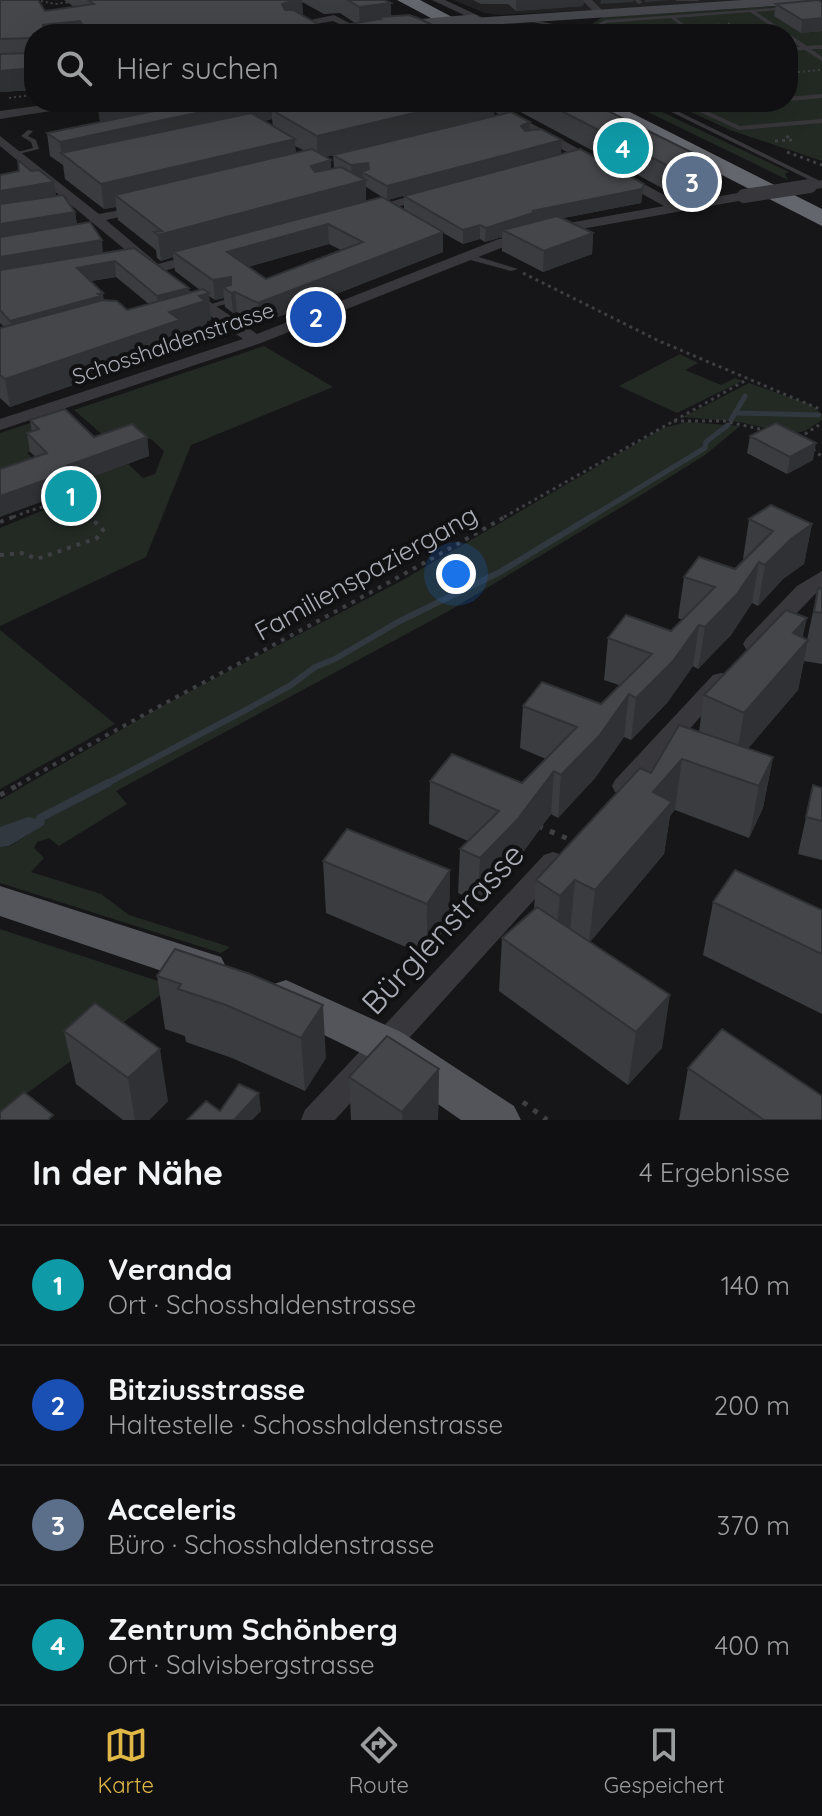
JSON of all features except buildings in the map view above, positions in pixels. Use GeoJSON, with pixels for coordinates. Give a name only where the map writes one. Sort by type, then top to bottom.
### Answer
{"type":"FeatureCollection","features":[{"type":"Feature","properties":{"kind":"highway"},"geometry":{"type":"LineString","coordinates":[[391,0],[461,24]]}},
{"type":"Feature","properties":{"kind":"highway"},"geometry":{"type":"LineString","coordinates":[[406,0],[463,24]]}},
{"type":"Feature","properties":{"kind":"highway"},"geometry":{"type":"LineString","coordinates":[[613,112],[822,219]]}},
{"type":"Feature","properties":{"kind":"highway"},"geometry":{"type":"LineString","coordinates":[[633,112],[822,208]]}},
{"type":"Feature","properties":{"kind":"main road"},"geometry":{"type":"LineString","coordinates":[[489,24],[512,18],[599,12],[803,7]]}},
{"type":"Feature","properties":{"kind":"main road"},"geometry":{"type":"LineString","coordinates":[[0,901],[312,1007],[510,1111]]}},
{"type":"Feature","properties":{"kind":"street"},"geometry":{"type":"LineString","coordinates":[[437,0],[468,24]]}},
{"type":"Feature","properties":{"kind":"street"},"geometry":{"type":"LineString","coordinates":[[587,0],[599,12]]}},
{"type":"Feature","properties":{"kind":"street"},"geometry":{"type":"LineString","coordinates":[[321,20],[311,9],[344,24]]}},
{"type":"Feature","properties":{"kind":"street"},"geometry":{"type":"LineString","coordinates":[[298,24],[334,18]]}},
{"type":"Feature","properties":{"kind":"street"},"geometry":{"type":"LineString","coordinates":[[0,115],[24,111]]}},
{"type":"Feature","properties":{"kind":"street"},"geometry":{"type":"LineString","coordinates":[[502,112],[676,207]]}},
{"type":"Feature","properties":{"kind":"street"},"geometry":{"type":"LineString","coordinates":[[491,123],[513,118]]}},
{"type":"Feature","properties":{"kind":"street"},"geometry":{"type":"LineString","coordinates":[[0,140],[139,255],[255,340]]}},
{"type":"Feature","properties":{"kind":"street"},"geometry":{"type":"LineString","coordinates":[[558,160],[580,155]]}},
{"type":"Feature","properties":{"kind":"street"},"geometry":{"type":"LineString","coordinates":[[42,177],[64,172]]}},
{"type":"Feature","properties":{"kind":"street","name":"Schosshaldenstrasse"},"geometry":{"type":"LineString","coordinates":[[1,424],[255,340],[466,256],[541,232],[818,184]]}},
{"type":"Feature","properties":{"kind":"street"},"geometry":{"type":"LineString","coordinates":[[352,215],[441,191]]}},
{"type":"Feature","properties":{"kind":"street"},"geometry":{"type":"LineString","coordinates":[[51,204],[72,201]]}},
{"type":"Feature","properties":{"kind":"street"},"geometry":{"type":"LineString","coordinates":[[84,232],[163,202]]}},
{"type":"Feature","properties":{"kind":"street"},"geometry":{"type":"LineString","coordinates":[[445,245],[466,256]]}},
{"type":"Feature","properties":{"kind":"street"},"geometry":{"type":"LineString","coordinates":[[116,259],[139,255]]}},
{"type":"Feature","properties":{"kind":"street"},"geometry":{"type":"LineString","coordinates":[[157,269],[208,255]]}},
{"type":"Feature","properties":{"kind":"street"},"geometry":{"type":"LineString","coordinates":[[183,314],[206,307]]}},
{"type":"Feature","properties":{"kind":"street"},"geometry":{"type":"LineString","coordinates":[[603,808],[799,595],[822,577]]}},
{"type":"Feature","properties":{"kind":"street","name":"Bürglenstrasse"},"geometry":{"type":"LineString","coordinates":[[316,1120],[573,841]]}},
{"type":"Feature","properties":{"kind":"lane"},"geometry":{"type":"LineString","coordinates":[[677,0],[698,0]]}},
{"type":"Feature","properties":{"kind":"lane"},"geometry":{"type":"LineString","coordinates":[[602,24],[803,7]]}},
{"type":"Feature","properties":{"kind":"lane"},"geometry":{"type":"LineString","coordinates":[[753,12],[771,24]]}},
{"type":"Feature","properties":{"kind":"lane"},"geometry":{"type":"LineString","coordinates":[[672,17],[681,24]]}},
{"type":"Feature","properties":{"kind":"lane"},"geometry":{"type":"LineString","coordinates":[[512,18],[542,24]]}},
{"type":"Feature","properties":{"kind":"lane"},"geometry":{"type":"LineString","coordinates":[[798,43],[822,59]]}},
{"type":"Feature","properties":{"kind":"lane"},"geometry":{"type":"LineString","coordinates":[[798,48],[822,47]]}},
{"type":"Feature","properties":{"kind":"lane"},"geometry":{"type":"LineString","coordinates":[[798,101],[822,96]]}},
{"type":"Feature","properties":{"kind":"lane"},"geometry":{"type":"LineString","coordinates":[[675,112],[818,184]]}},
{"type":"Feature","properties":{"kind":"lane"},"geometry":{"type":"LineString","coordinates":[[703,112],[739,128],[822,121]]}},
{"type":"Feature","properties":{"kind":"lane"},"geometry":{"type":"LineString","coordinates":[[16,154],[37,148],[28,135]]}},
{"type":"Feature","properties":{"kind":"lane"},"geometry":{"type":"LineString","coordinates":[[526,140],[545,136]]}},
{"type":"Feature","properties":{"kind":"lane"},"geometry":{"type":"LineString","coordinates":[[466,256],[514,269]]}},
{"type":"Feature","properties":{"kind":"lane"},"geometry":{"type":"LineString","coordinates":[[206,307],[227,301]]}},
{"type":"Feature","properties":{"kind":"path"},"geometry":{"type":"LineString","coordinates":[[34,0],[54,4],[81,1]]}},
{"type":"Feature","properties":{"kind":"path"},"geometry":{"type":"LineString","coordinates":[[34,0],[43,8]]}},
{"type":"Feature","properties":{"kind":"path"},"geometry":{"type":"LineString","coordinates":[[798,72],[822,70]]}},
{"type":"Feature","properties":{"kind":"path"},"geometry":{"type":"LineString","coordinates":[[791,140],[796,144]]}},
{"type":"Feature","properties":{"kind":"path"},"geometry":{"type":"LineString","coordinates":[[307,264],[343,250]]}},
{"type":"Feature","properties":{"kind":"path"},"geometry":{"type":"LineString","coordinates":[[514,269],[659,341],[822,410]]}},
{"type":"Feature","properties":{"kind":"path","name":"Familienspaziergang"},"geometry":{"type":"LineString","coordinates":[[0,795],[162,702],[398,579],[748,379]]}},
{"type":"Feature","properties":{"kind":"path"},"geometry":{"type":"LineString","coordinates":[[672,421],[724,421],[774,433]]}},
{"type":"Feature","properties":{"kind":"path"},"geometry":{"type":"LineString","coordinates":[[800,441],[822,423]]}},
{"type":"Feature","properties":{"kind":"path"},"geometry":{"type":"LineString","coordinates":[[808,446],[822,457]]}},
{"type":"Feature","properties":{"kind":"path"},"geometry":{"type":"LineString","coordinates":[[0,522],[62,503],[81,507],[103,530],[97,538],[44,558],[31,559],[22,553],[1,555]]}},
{"type":"Feature","properties":{"kind":"path"},"geometry":{"type":"LineString","coordinates":[[533,824],[573,841]]}},
{"type":"Feature","properties":{"kind":"path"},"geometry":{"type":"LineString","coordinates":[[439,915],[471,928]]}},
{"type":"Feature","properties":{"kind":"path"},"geometry":{"type":"LineString","coordinates":[[510,1111],[547,1120]]}},
{"type":"Feature","properties":{"kind":"shaded area"},"geometry":{"type":"Polygon","coordinates":[[[453,0],[779,0],[501,15],[485,13],[453,0]]]}},
{"type":"Feature","properties":{"kind":"shaded area"},"geometry":{"type":"Polygon","coordinates":[[[822,3],[822,161],[730,130],[691,112],[798,112],[798,24],[592,24],[603,17],[822,3]]]}},
{"type":"Feature","properties":{"kind":"shaded area"},"geometry":{"type":"Polygon","coordinates":[[[648,112],[662,112],[789,172],[785,174],[788,180],[648,112]]]}},
{"type":"Feature","properties":{"kind":"shaded area"},"geometry":{"type":"Polygon","coordinates":[[[264,346],[333,387],[191,445],[146,557],[0,626],[0,528],[56,505],[77,507],[87,504],[73,489],[75,483],[128,464],[143,478],[155,474],[164,451],[151,439],[104,436],[74,410],[264,346]]]}},
{"type":"Feature","properties":{"kind":"shaded area"},"geometry":{"type":"Polygon","coordinates":[[[680,354],[698,363],[685,370],[721,385],[735,378],[742,381],[677,413],[619,386],[680,354]]]}},
{"type":"Feature","properties":{"kind":"shaded area"},"geometry":{"type":"Polygon","coordinates":[[[749,383],[811,405],[822,414],[822,420],[805,431],[791,434],[739,422],[683,417],[749,383]]]}},
{"type":"Feature","properties":{"kind":"shaded area"},"geometry":{"type":"Polygon","coordinates":[[[67,411],[76,419],[40,448],[27,453],[43,469],[0,477],[0,433],[67,411]]]}},
{"type":"Feature","properties":{"kind":"shaded area"},"geometry":{"type":"Polygon","coordinates":[[[687,422],[740,426],[705,455],[447,612],[116,791],[127,804],[59,846],[49,838],[37,842],[34,848],[44,858],[31,872],[101,894],[129,915],[230,947],[221,953],[0,883],[0,847],[10,846],[43,825],[0,827],[0,800],[164,705],[401,581],[663,428],[687,422]]]}},
{"type":"Feature","properties":{"kind":"shaded area"},"geometry":{"type":"Polygon","coordinates":[[[0,630],[115,724],[0,789],[0,630]]]}},
{"type":"Feature","properties":{"kind":"shaded area"},"geometry":{"type":"Polygon","coordinates":[[[28,817],[45,821],[44,825],[9,846],[0,847],[0,827],[28,817]]]}},
{"type":"Feature","properties":{"kind":"shaded area"},"geometry":{"type":"Polygon","coordinates":[[[0,929],[173,986],[0,1113],[0,929]]]}},
{"type":"Feature","properties":{"kind":"waterway"},"geometry":{"type":"LineString","coordinates":[[731,420],[745,396]]}},
{"type":"Feature","properties":{"kind":"waterway"},"geometry":{"type":"LineString","coordinates":[[737,413],[819,415]]}},
{"type":"Feature","properties":{"kind":"waterway"},"geometry":{"type":"LineString","coordinates":[[591,517],[705,448],[706,442],[728,425]]}},
{"type":"Feature","properties":{"kind":"waterway"},"geometry":{"type":"LineString","coordinates":[[104,785],[291,685],[315,667],[335,659],[398,622],[500,572],[594,515]]}},
{"type":"Feature","properties":{"kind":"waterway"},"geometry":{"type":"LineString","coordinates":[[40,818],[108,783]]}},
{"type":"Feature","properties":{"kind":"place","name":"Zentrum Schönberg"},"geometry":{"type":"Point","coordinates":[623,148]}},
{"type":"Feature","properties":{"kind":"place","name":"Acceleris"},"geometry":{"type":"Point","coordinates":[692,182]}},
{"type":"Feature","properties":{"kind":"place","name":"Bitziusstrasse"},"geometry":{"type":"Point","coordinates":[316,317]}},
{"type":"Feature","properties":{"kind":"place","name":"Veranda"},"geometry":{"type":"Point","coordinates":[71,496]}}]}
